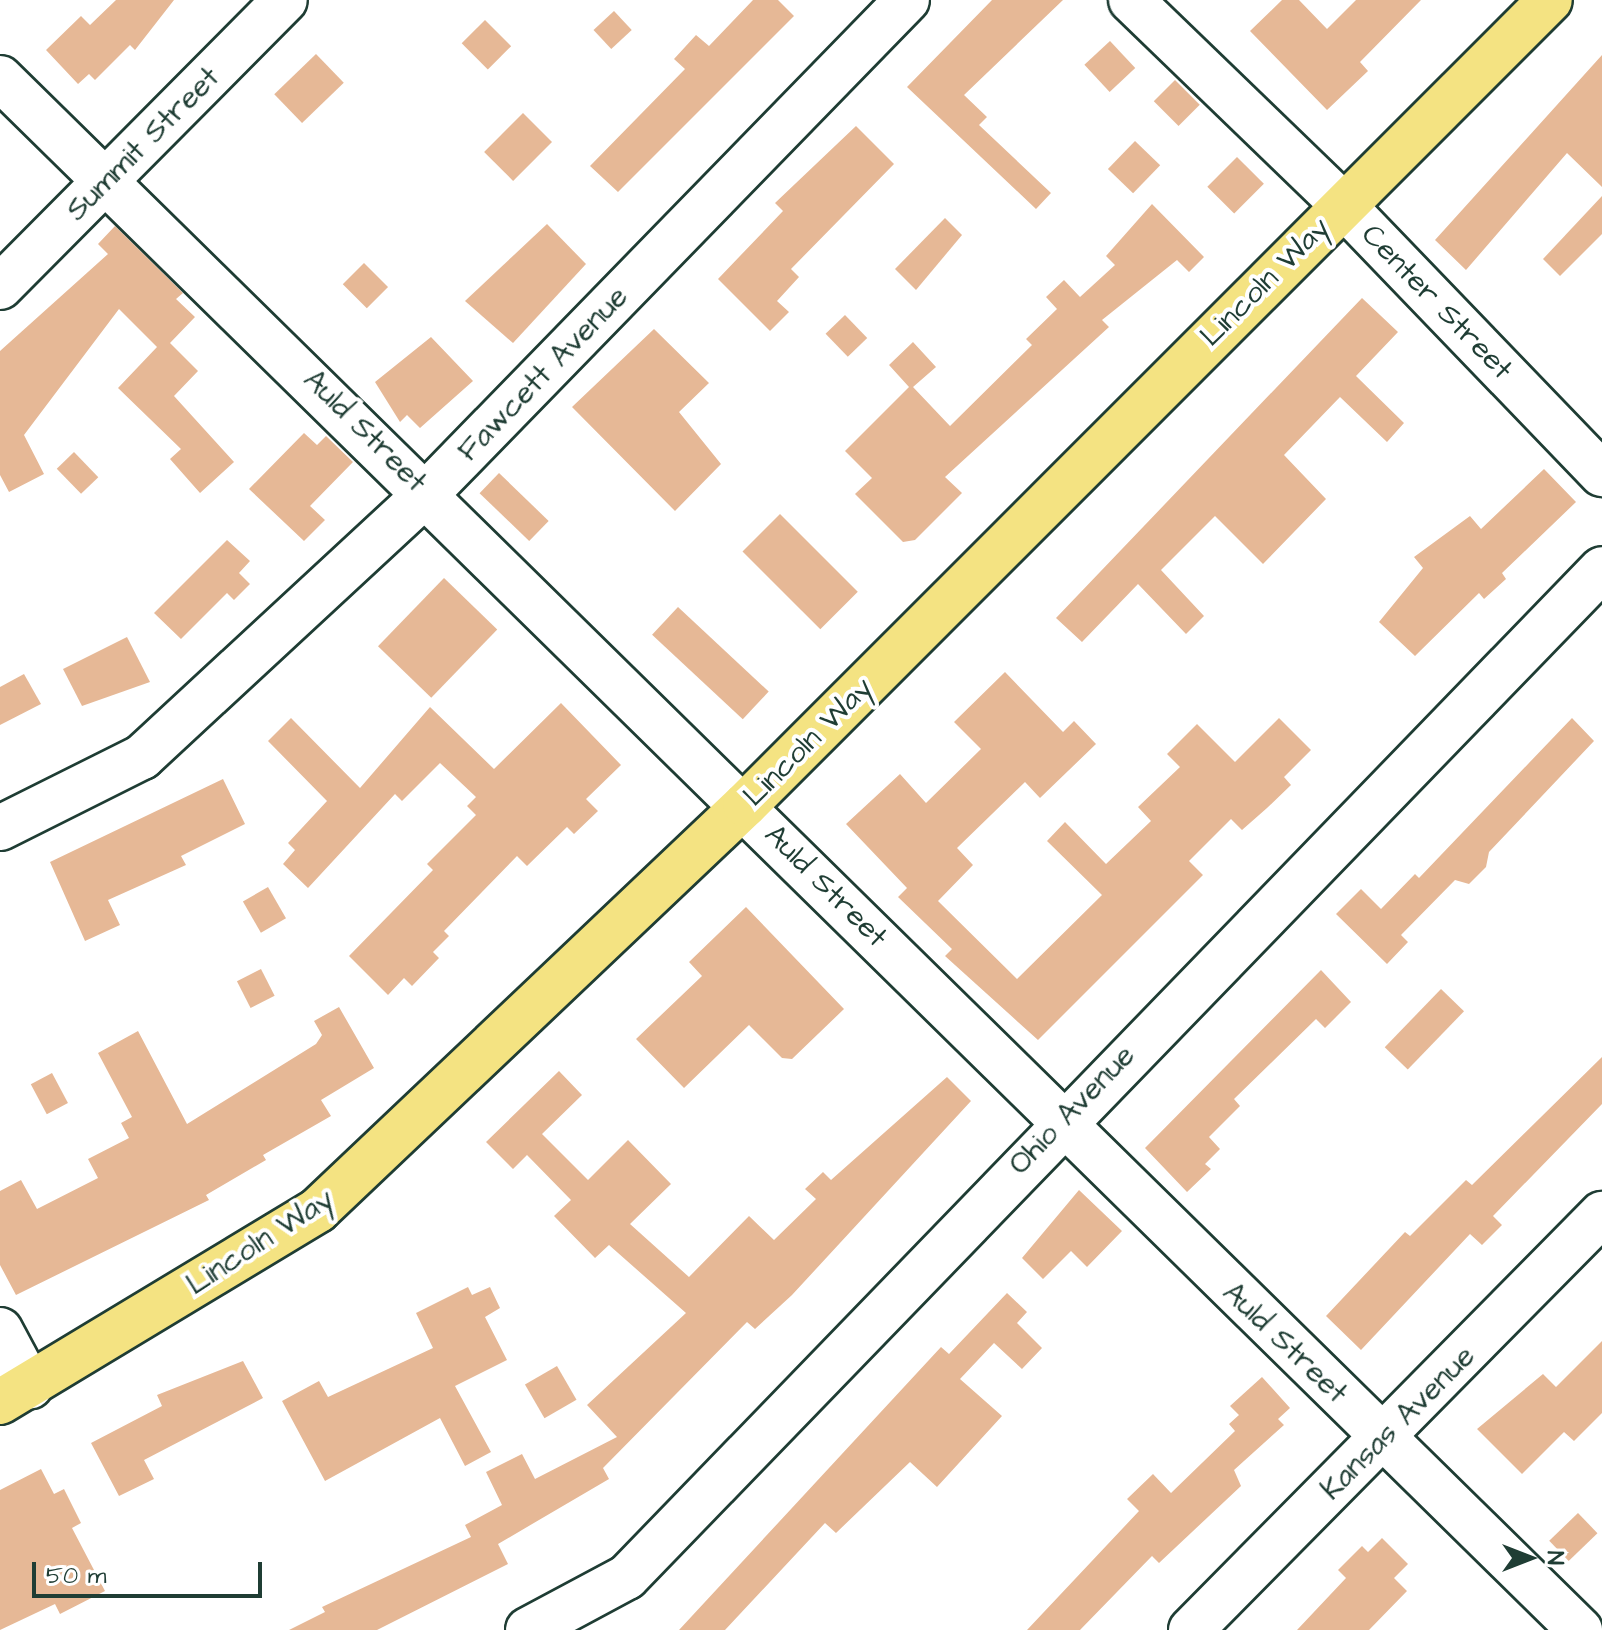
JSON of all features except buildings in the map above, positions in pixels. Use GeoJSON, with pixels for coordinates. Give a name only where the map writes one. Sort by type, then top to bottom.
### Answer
{"type":"FeatureCollection","features":[{"type":"Feature","properties":{"kind":"main road","name":"Lincoln Way"},"geometry":{"type":"LineString","coordinates":[[15,1394],[318,1210],[745,805],[1342,204],[1550,0]]}},
{"type":"Feature","properties":{"kind":"street","name":"Summit Street"},"geometry":{"type":"LineString","coordinates":[[0,287],[285,0]]}},
{"type":"Feature","properties":{"kind":"street","name":"Fawcett Avenue"},"geometry":{"type":"LineString","coordinates":[[0,828],[142,757],[427,493],[907,0]]}},
{"type":"Feature","properties":{"kind":"street","name":"Center Street"},"geometry":{"type":"LineString","coordinates":[[1131,0],[1342,204],[1602,474]]}},
{"type":"Feature","properties":{"kind":"street","name":"Auld Street"},"geometry":{"type":"LineString","coordinates":[[0,78],[110,179],[745,805],[1060,1122],[1580,1630]]}},
{"type":"Feature","properties":{"kind":"street","name":"Ohio Avenue"},"geometry":{"type":"LineString","coordinates":[[528,1630],[627,1577],[1060,1122],[1602,569]]}},
{"type":"Feature","properties":{"kind":"street","name":"Kansas Avenue"},"geometry":{"type":"LineString","coordinates":[[1191,1630],[1602,1214]]}},
{"type":"Feature","properties":{"kind":"street"},"geometry":{"type":"LineString","coordinates":[[0,1330],[15,1394]]}}]}
